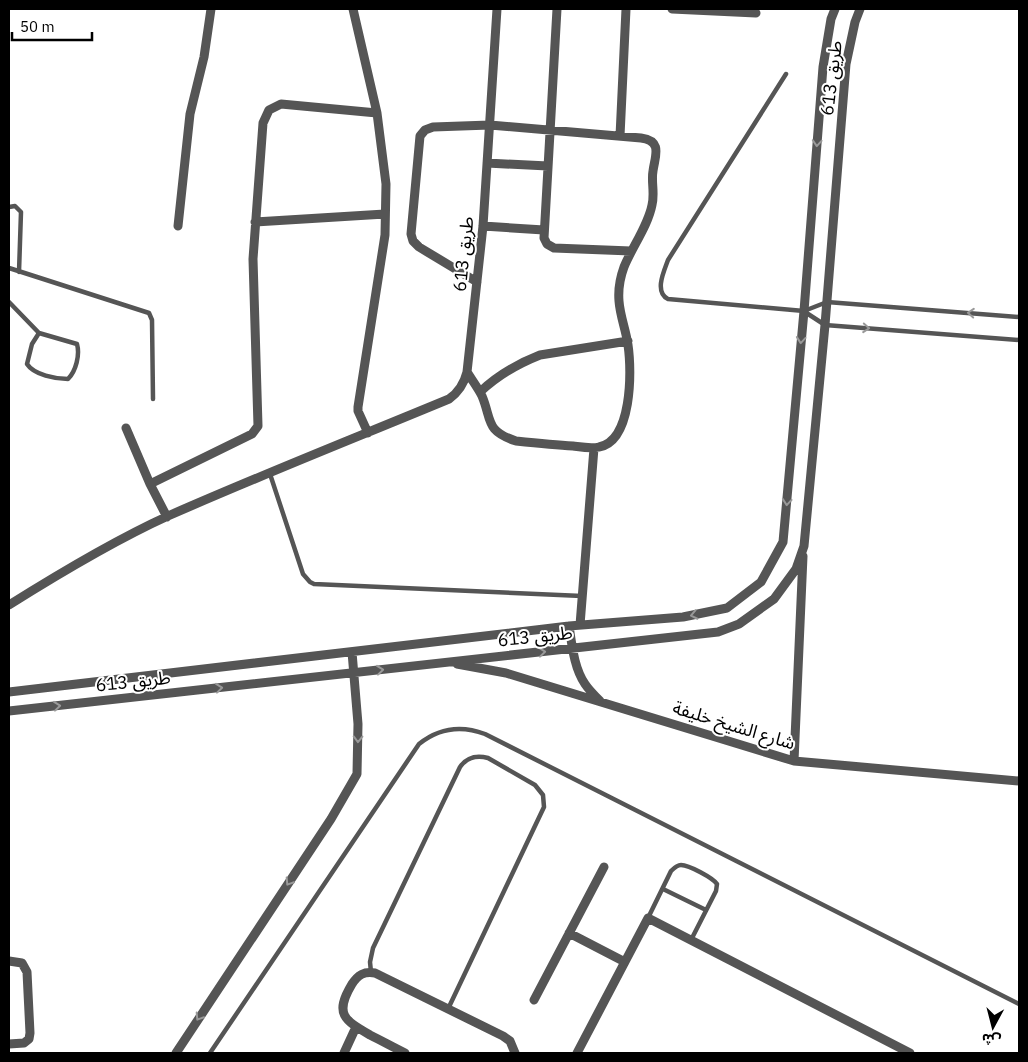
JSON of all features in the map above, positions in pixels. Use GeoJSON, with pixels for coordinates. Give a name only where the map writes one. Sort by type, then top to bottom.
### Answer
{"type":"FeatureCollection","features":[{"type":"Feature","properties":{"kind":"street"},"geometry":{"type":"LineString","coordinates":[[178,226],[190,114],[204,57],[211,9]]}},
{"type":"Feature","properties":{"kind":"street"},"geometry":{"type":"LineString","coordinates":[[353,9],[377,113],[386,184],[385,235],[358,407],[368,433]]}},
{"type":"Feature","properties":{"kind":"street","name":"طريق 613"},"geometry":{"type":"LineString","coordinates":[[9,605],[57,574],[167,517],[449,399],[462,386],[467,372],[483,226],[497,9]]}},
{"type":"Feature","properties":{"kind":"street"},"geometry":{"type":"LineString","coordinates":[[557,9],[544,230],[545,242],[554,248],[631,251]]}},
{"type":"Feature","properties":{"kind":"street"},"geometry":{"type":"LineString","coordinates":[[620,136],[626,9]]}},
{"type":"Feature","properties":{"kind":"street"},"geometry":{"type":"LineString","coordinates":[[672,9],[756,13]]}},
{"type":"Feature","properties":{"kind":"street","name":"طريق 613"},"geometry":{"type":"LineString","coordinates":[[9,692],[570,626],[683,617],[726,608],[761,582],[783,542],[804,311],[823,67],[830,19],[834,9]]}},
{"type":"Feature","properties":{"kind":"street","name":"طريق 613"},"geometry":{"type":"LineString","coordinates":[[9,711],[718,632],[739,624],[774,599],[796,569],[804,546],[825,325],[846,64],[855,22],[860,9]]}},
{"type":"Feature","properties":{"kind":"street"},"geometry":{"type":"LineString","coordinates":[[150,484],[252,434],[258,426],[253,259],[263,123],[269,110],[280,104],[377,113]]}},
{"type":"Feature","properties":{"kind":"street"},"geometry":{"type":"LineString","coordinates":[[467,372],[480,392],[489,421],[494,428],[508,438],[516,441],[594,448],[614,440],[622,428],[630,384],[628,341],[620,311],[619,293],[622,272],[652,206],[652,176],[657,152],[654,144],[646,139],[620,136],[490,126],[433,128],[426,130],[420,136],[411,234],[413,241],[419,247],[477,282]]}},
{"type":"Feature","properties":{"kind":"street"},"geometry":{"type":"LineString","coordinates":[[487,163],[548,166]]}},
{"type":"Feature","properties":{"kind":"street"},"geometry":{"type":"LineString","coordinates":[[255,222],[385,214]]}},
{"type":"Feature","properties":{"kind":"street"},"geometry":{"type":"LineString","coordinates":[[483,226],[544,230]]}},
{"type":"Feature","properties":{"kind":"street"},"geometry":{"type":"LineString","coordinates":[[480,392],[502,373],[540,355],[628,341]]}},
{"type":"Feature","properties":{"kind":"street"},"geometry":{"type":"LineString","coordinates":[[126,428],[150,484],[167,517]]}},
{"type":"Feature","properties":{"kind":"street"},"geometry":{"type":"LineString","coordinates":[[580,626],[594,448]]}},
{"type":"Feature","properties":{"kind":"street"},"geometry":{"type":"LineString","coordinates":[[794,761],[804,546]]}},
{"type":"Feature","properties":{"kind":"street"},"geometry":{"type":"LineString","coordinates":[[570,626],[572,648],[585,684],[601,702]]}},
{"type":"Feature","properties":{"kind":"street"},"geometry":{"type":"LineString","coordinates":[[176,1053],[331,818],[357,774],[358,724],[352,652]]}},
{"type":"Feature","properties":{"kind":"street","name":"شارع الشيخ خليفة"},"geometry":{"type":"LineString","coordinates":[[446,662],[506,673],[794,761],[1019,781]]}},
{"type":"Feature","properties":{"kind":"street"},"geometry":{"type":"LineString","coordinates":[[534,1000],[604,867]]}},
{"type":"Feature","properties":{"kind":"street"},"geometry":{"type":"LineString","coordinates":[[577,1053],[648,918],[910,1053]]}},
{"type":"Feature","properties":{"kind":"street"},"geometry":{"type":"LineString","coordinates":[[569,933],[625,962]]}},
{"type":"Feature","properties":{"kind":"street"},"geometry":{"type":"LineString","coordinates":[[9,961],[22,963],[27,972],[30,1033],[28,1040],[24,1043],[9,1044]]}},
{"type":"Feature","properties":{"kind":"street"},"geometry":{"type":"LineString","coordinates":[[402,1053],[356,1027],[344,1015],[343,1003],[345,997],[357,977],[364,973],[371,972],[503,1036],[510,1042],[516,1053]]}},
{"type":"Feature","properties":{"kind":"street"},"geometry":{"type":"LineString","coordinates":[[344,1053],[356,1027]]}},
{"type":"Feature","properties":{"kind":"lane"},"geometry":{"type":"LineString","coordinates":[[786,74],[668,260],[661,279],[663,296],[668,299],[804,311],[827,302],[1019,317]]}},
{"type":"Feature","properties":{"kind":"lane"},"geometry":{"type":"LineString","coordinates":[[9,206],[15,206],[21,212],[19,272]]}},
{"type":"Feature","properties":{"kind":"lane"},"geometry":{"type":"LineString","coordinates":[[9,268],[149,313],[152,320],[153,399]]}},
{"type":"Feature","properties":{"kind":"lane"},"geometry":{"type":"LineString","coordinates":[[9,302],[39,333],[77,344],[78,350],[73,374],[68,379],[58,379],[30,370],[26,364],[32,344],[39,333]]}},
{"type":"Feature","properties":{"kind":"lane"},"geometry":{"type":"LineString","coordinates":[[804,311],[825,325],[1019,340]]}},
{"type":"Feature","properties":{"kind":"lane"},"geometry":{"type":"LineString","coordinates":[[270,474],[303,574],[314,584],[582,596]]}},
{"type":"Feature","properties":{"kind":"lane"},"geometry":{"type":"LineString","coordinates":[[210,1053],[419,744],[434,734],[459,728],[485,734],[1019,1004]]}},
{"type":"Feature","properties":{"kind":"lane"},"geometry":{"type":"LineString","coordinates":[[371,972],[370,962],[373,948],[460,767],[471,758],[488,758],[535,786],[543,795],[544,807],[448,1009]]}},
{"type":"Feature","properties":{"kind":"lane"},"geometry":{"type":"LineString","coordinates":[[648,918],[676,866],[682,865],[706,876],[715,881],[717,887],[691,940]]}},
{"type":"Feature","properties":{"kind":"lane"},"geometry":{"type":"LineString","coordinates":[[662,889],[706,910]]}}]}
